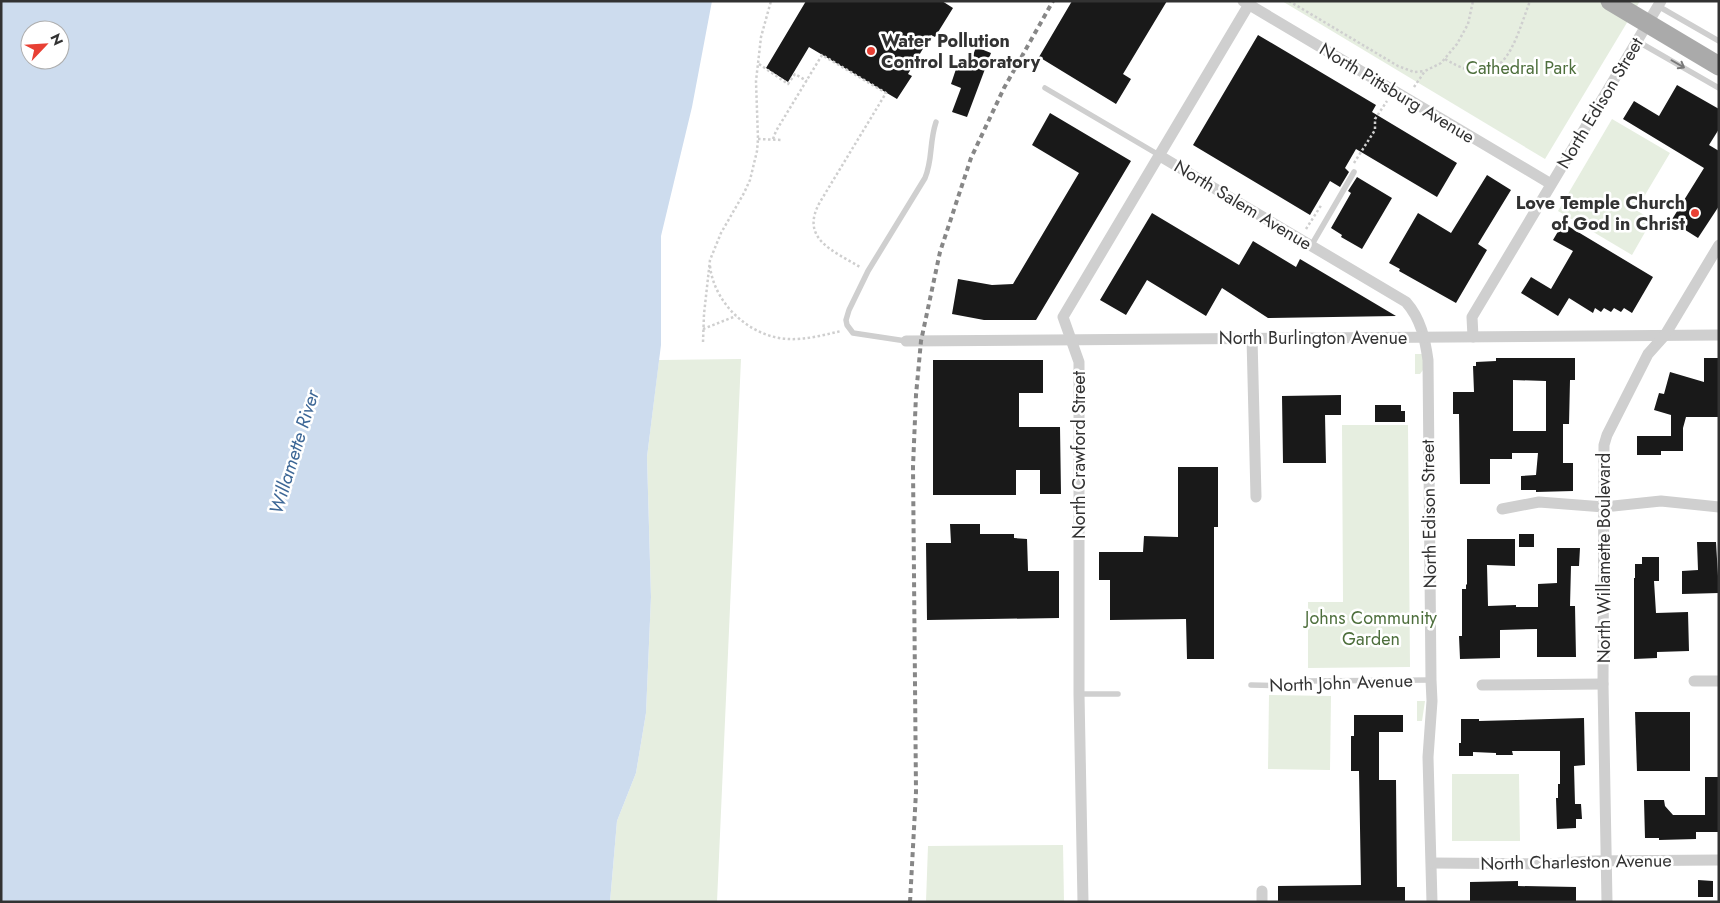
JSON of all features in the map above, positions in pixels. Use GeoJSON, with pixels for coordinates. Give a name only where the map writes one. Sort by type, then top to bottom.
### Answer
{"type":"FeatureCollection","features":[{"type":"Feature","properties":{"kind":"main road"},"geometry":{"type":"LineString","coordinates":[[1610,1],[1719,66]]}},
{"type":"Feature","properties":{"kind":"street","name":"North Pittsburg Avenue"},"geometry":{"type":"LineString","coordinates":[[1248,2],[1551,184]]}},
{"type":"Feature","properties":{"kind":"street","name":"North Crawford Street"},"geometry":{"type":"LineString","coordinates":[[1083,902],[1079,694],[1079,362],[1064,317],[1160,156],[1248,2]]}},
{"type":"Feature","properties":{"kind":"street","name":"North Edison Street"},"geometry":{"type":"LineString","coordinates":[[1473,337],[1472,317],[1660,4]]}},
{"type":"Feature","properties":{"kind":"street","name":"North Salem Avenue"},"geometry":{"type":"LineString","coordinates":[[1160,156],[1406,302],[1413,310],[1425,337]]}},
{"type":"Feature","properties":{"kind":"street","name":"North Willamette Boulevard"},"geometry":{"type":"LineString","coordinates":[[1607,902],[1603,684],[1604,445],[1607,435],[1648,354],[1665,335],[1719,245]]}},
{"type":"Feature","properties":{"kind":"street","name":"North Burlington Avenue"},"geometry":{"type":"LineString","coordinates":[[906,341],[1719,335]]}},
{"type":"Feature","properties":{"kind":"street","name":"North Edison Street"},"geometry":{"type":"LineString","coordinates":[[1425,337],[1428,360],[1432,701],[1428,757],[1432,902]]}},
{"type":"Feature","properties":{"kind":"street"},"geometry":{"type":"LineString","coordinates":[[1252,338],[1256,497]]}},
{"type":"Feature","properties":{"kind":"street"},"geometry":{"type":"LineString","coordinates":[[1502,509],[1539,502],[1604,507],[1662,501],[1719,507]]}},
{"type":"Feature","properties":{"kind":"street"},"geometry":{"type":"LineString","coordinates":[[1694,681],[1719,681]]}},
{"type":"Feature","properties":{"kind":"street"},"geometry":{"type":"LineString","coordinates":[[1482,685],[1603,684]]}},
{"type":"Feature","properties":{"kind":"street","name":"North Charleston Avenue"},"geometry":{"type":"LineString","coordinates":[[1432,863],[1550,864],[1607,861],[1719,860]]}},
{"type":"Feature","properties":{"kind":"lane"},"geometry":{"type":"LineString","coordinates":[[1660,4],[1719,41]]}},
{"type":"Feature","properties":{"kind":"lane"},"geometry":{"type":"LineString","coordinates":[[1637,41],[1719,88]]}},
{"type":"Feature","properties":{"kind":"lane","name":"North Salem Avenue"},"geometry":{"type":"LineString","coordinates":[[1045,88],[1160,156]]}},
{"type":"Feature","properties":{"kind":"lane"},"geometry":{"type":"LineString","coordinates":[[906,341],[853,333],[846,320],[868,271],[925,178],[930,166],[931,135],[936,122]]}},
{"type":"Feature","properties":{"kind":"lane"},"geometry":{"type":"LineString","coordinates":[[1311,246],[1354,172]]}},
{"type":"Feature","properties":{"kind":"lane","name":"North John Avenue"},"geometry":{"type":"LineString","coordinates":[[1251,685],[1292,686],[1304,681],[1431,680]]}},
{"type":"Feature","properties":{"kind":"lane"},"geometry":{"type":"LineString","coordinates":[[1079,694],[1118,694]]}},
{"type":"Feature","properties":{"kind":"path"},"geometry":{"type":"LineString","coordinates":[[703,342],[702,329],[710,260],[721,233],[744,194],[754,165],[758,139],[756,92],[761,37],[771,1]]}},
{"type":"Feature","properties":{"kind":"path"},"geometry":{"type":"LineString","coordinates":[[1289,1],[1398,66],[1414,72],[1425,72]]}},
{"type":"Feature","properties":{"kind":"path"},"geometry":{"type":"LineString","coordinates":[[1406,98],[1425,72],[1445,59],[1457,44],[1472,12],[1473,1]]}},
{"type":"Feature","properties":{"kind":"path"},"geometry":{"type":"LineString","coordinates":[[1445,59],[1460,68],[1472,71],[1481,72],[1494,67],[1504,60],[1512,49],[1530,1]]}},
{"type":"Feature","properties":{"kind":"path"},"geometry":{"type":"LineString","coordinates":[[773,140],[776,131],[822,55],[886,93],[820,202],[813,217],[814,232],[823,244],[868,271]]}},
{"type":"Feature","properties":{"kind":"path"},"geometry":{"type":"LineString","coordinates":[[759,64],[788,84],[795,74],[807,81]]}},
{"type":"Feature","properties":{"kind":"path"},"geometry":{"type":"LineString","coordinates":[[758,139],[783,140]]}},
{"type":"Feature","properties":{"kind":"path"},"geometry":{"type":"LineString","coordinates":[[710,260],[711,274],[715,287],[736,316],[758,332],[781,338],[800,339],[850,330]]}},
{"type":"Feature","properties":{"kind":"path"},"geometry":{"type":"LineString","coordinates":[[702,329],[736,316]]}},
{"type":"Feature","properties":{"kind":"green space","name":"Cathedral Park"},"geometry":{"type":"Polygon","coordinates":[[[1282,1],[1640,1],[1545,159],[1282,1]]]}},
{"type":"Feature","properties":{"kind":"green space"},"geometry":{"type":"Polygon","coordinates":[[[1612,119],[1670,153],[1636,210],[1652,220],[1632,255],[1558,211],[1612,119]]]}},
{"type":"Feature","properties":{"kind":"green space"},"geometry":{"type":"Polygon","coordinates":[[[1415,354],[1423,354],[1423,370],[1420,374],[1415,374],[1415,354]]]}},
{"type":"Feature","properties":{"kind":"green space"},"geometry":{"type":"Polygon","coordinates":[[[741,359],[717,902],[610,902],[617,821],[636,773],[646,713],[651,597],[647,457],[659,360],[741,359]]]}},
{"type":"Feature","properties":{"kind":"green space"},"geometry":{"type":"Polygon","coordinates":[[[1342,425],[1408,425],[1410,667],[1308,668],[1308,602],[1343,602],[1342,425]]]}},
{"type":"Feature","properties":{"kind":"green space","name":"Johns Community Garden"},"geometry":{"type":"Polygon","coordinates":[[[1269,695],[1331,696],[1330,770],[1268,769],[1269,695]]]}},
{"type":"Feature","properties":{"kind":"green space"},"geometry":{"type":"Polygon","coordinates":[[[1417,701],[1425,701],[1422,721],[1417,721],[1417,701]]]}},
{"type":"Feature","properties":{"kind":"green space"},"geometry":{"type":"Polygon","coordinates":[[[1452,774],[1519,774],[1520,841],[1452,841],[1452,774]]]}},
{"type":"Feature","properties":{"kind":"green space"},"geometry":{"type":"Polygon","coordinates":[[[1063,845],[1064,902],[926,902],[928,846],[1063,845]]]}},
{"type":"Feature","properties":{"kind":"water","name":"Willamette River"},"geometry":{"type":"Polygon","coordinates":[[[1,1],[712,1],[692,107],[661,236],[661,345],[647,457],[651,597],[646,713],[636,773],[617,821],[610,902],[1,902],[1,1]]]}},
{"type":"Feature","properties":{"kind":"building","name":"Water Pollution Control Laboratory"},"geometry":{"type":"Polygon","coordinates":[[[806,1],[942,1],[953,8],[935,37],[931,35],[908,74],[912,76],[897,99],[809,47],[788,82],[766,68],[806,1]]]}},
{"type":"Feature","properties":{"kind":"building"},"geometry":{"type":"Polygon","coordinates":[[[1072,1],[1167,1],[1123,74],[1131,79],[1116,104],[1039,57],[1072,1]]]}},
{"type":"Feature","properties":{"kind":"building"},"geometry":{"type":"Polygon","coordinates":[[[1258,35],[1376,105],[1372,112],[1457,163],[1437,197],[1356,149],[1345,168],[1349,172],[1340,187],[1330,181],[1310,215],[1193,145],[1258,35]]]}},
{"type":"Feature","properties":{"kind":"building"},"geometry":{"type":"Polygon","coordinates":[[[976,47],[991,53],[967,117],[952,112],[961,88],[951,84],[957,66],[968,70],[976,47]]]}},
{"type":"Feature","properties":{"kind":"building"},"geometry":{"type":"Polygon","coordinates":[[[1677,85],[1719,109],[1719,129],[1709,145],[1719,151],[1719,206],[1698,238],[1671,221],[1704,168],[1623,119],[1634,101],[1659,116],[1677,85]]]}},
{"type":"Feature","properties":{"kind":"building"},"geometry":{"type":"Polygon","coordinates":[[[1050,113],[1131,161],[1036,320],[984,320],[952,314],[958,279],[992,285],[1013,284],[1079,173],[1032,145],[1050,113]]]}},
{"type":"Feature","properties":{"kind":"building"},"geometry":{"type":"Polygon","coordinates":[[[1487,175],[1511,190],[1478,244],[1487,250],[1456,303],[1399,271],[1400,269],[1389,263],[1418,213],[1451,233],[1487,175]]]}},
{"type":"Feature","properties":{"kind":"building"},"geometry":{"type":"Polygon","coordinates":[[[1357,177],[1392,198],[1362,249],[1341,237],[1342,235],[1331,228],[1351,193],[1348,191],[1357,177]]]}},
{"type":"Feature","properties":{"kind":"building"},"geometry":{"type":"Polygon","coordinates":[[[1152,213],[1239,265],[1253,241],[1296,267],[1300,259],[1396,316],[1268,318],[1222,288],[1206,316],[1147,280],[1126,315],[1100,300],[1152,213]]]}},
{"type":"Feature","properties":{"kind":"building"},"geometry":{"type":"Polygon","coordinates":[[[1563,223],[1653,277],[1632,313],[1624,308],[1621,312],[1614,308],[1611,312],[1604,308],[1601,312],[1595,308],[1593,313],[1569,298],[1558,316],[1521,293],[1531,277],[1551,289],[1573,251],[1553,240],[1563,223]]]}},
{"type":"Feature","properties":{"kind":"building"},"geometry":{"type":"Polygon","coordinates":[[[1496,358],[1575,358],[1575,380],[1570,380],[1569,424],[1563,424],[1563,463],[1573,463],[1573,491],[1536,492],[1536,490],[1521,490],[1521,476],[1536,475],[1538,453],[1512,453],[1512,459],[1490,459],[1490,484],[1460,484],[1459,414],[1453,414],[1453,392],[1474,392],[1473,366],[1476,366],[1476,362],[1496,361],[1496,358]],[[1513,380],[1513,431],[1546,431],[1546,381],[1513,380]]]}},
{"type":"Feature","properties":{"kind":"building"},"geometry":{"type":"Polygon","coordinates":[[[1704,358],[1719,358],[1719,417],[1686,417],[1683,428],[1683,451],[1661,451],[1661,455],[1637,455],[1637,436],[1671,436],[1671,415],[1654,410],[1659,393],[1664,394],[1670,372],[1704,382],[1704,358]]]}},
{"type":"Feature","properties":{"kind":"building"},"geometry":{"type":"Polygon","coordinates":[[[933,360],[1043,360],[1043,393],[1019,393],[1019,427],[1060,427],[1061,494],[1040,494],[1040,470],[1016,470],[1016,495],[933,495],[933,360]]]}},
{"type":"Feature","properties":{"kind":"building"},"geometry":{"type":"Polygon","coordinates":[[[1341,395],[1341,415],[1325,415],[1326,463],[1283,463],[1282,396],[1341,395]]]}},
{"type":"Feature","properties":{"kind":"building"},"geometry":{"type":"Polygon","coordinates":[[[1375,405],[1401,405],[1401,411],[1405,411],[1405,422],[1375,422],[1375,405]]]}},
{"type":"Feature","properties":{"kind":"building"},"geometry":{"type":"Polygon","coordinates":[[[1178,467],[1218,467],[1218,527],[1214,527],[1214,659],[1187,659],[1186,619],[1110,620],[1110,580],[1099,580],[1099,552],[1143,552],[1144,536],[1178,537],[1178,467]]]}},
{"type":"Feature","properties":{"kind":"building"},"geometry":{"type":"Polygon","coordinates":[[[950,524],[980,524],[980,534],[1014,534],[1014,538],[1027,539],[1028,571],[1059,571],[1059,618],[927,620],[926,543],[951,543],[950,524]]]}},
{"type":"Feature","properties":{"kind":"building"},"geometry":{"type":"Polygon","coordinates":[[[1519,534],[1534,534],[1534,547],[1519,547],[1519,534]]]}},
{"type":"Feature","properties":{"kind":"building"},"geometry":{"type":"Polygon","coordinates":[[[1467,539],[1515,539],[1515,566],[1487,565],[1488,606],[1516,605],[1516,607],[1538,607],[1538,584],[1557,583],[1557,548],[1580,548],[1579,566],[1571,566],[1570,606],[1575,606],[1576,657],[1537,657],[1537,629],[1500,630],[1500,658],[1460,659],[1459,636],[1462,636],[1462,589],[1466,589],[1467,584],[1467,539]]]}},
{"type":"Feature","properties":{"kind":"building"},"geometry":{"type":"Polygon","coordinates":[[[1697,542],[1716,542],[1719,593],[1682,594],[1682,571],[1698,570],[1697,542]]]}},
{"type":"Feature","properties":{"kind":"building"},"geometry":{"type":"Polygon","coordinates":[[[1642,557],[1659,557],[1659,581],[1654,581],[1656,613],[1688,612],[1689,651],[1657,652],[1657,658],[1634,659],[1635,564],[1642,564],[1642,557]]]}},
{"type":"Feature","properties":{"kind":"building"},"geometry":{"type":"Polygon","coordinates":[[[1635,712],[1690,712],[1690,771],[1637,771],[1635,712]]]}},
{"type":"Feature","properties":{"kind":"building"},"geometry":{"type":"Polygon","coordinates":[[[1354,715],[1403,715],[1403,732],[1379,732],[1379,780],[1396,780],[1397,887],[1405,887],[1405,902],[1278,902],[1278,886],[1361,885],[1359,771],[1351,771],[1351,736],[1354,736],[1354,715]]]}},
{"type":"Feature","properties":{"kind":"building"},"geometry":{"type":"Polygon","coordinates":[[[1584,718],[1585,765],[1574,766],[1575,804],[1581,804],[1582,819],[1576,819],[1576,828],[1557,829],[1556,798],[1558,798],[1558,784],[1560,784],[1560,751],[1512,751],[1513,755],[1473,752],[1473,756],[1459,756],[1461,719],[1479,719],[1479,721],[1584,718]]]}},
{"type":"Feature","properties":{"kind":"building"},"geometry":{"type":"Polygon","coordinates":[[[1705,777],[1719,777],[1719,832],[1696,832],[1696,839],[1659,840],[1659,838],[1645,838],[1644,800],[1664,800],[1665,806],[1673,815],[1705,815],[1705,777]]]}},
{"type":"Feature","properties":{"kind":"building"},"geometry":{"type":"Polygon","coordinates":[[[1698,880],[1713,881],[1713,897],[1698,897],[1698,880]]]}},
{"type":"Feature","properties":{"kind":"building"},"geometry":{"type":"Polygon","coordinates":[[[1518,881],[1518,886],[1576,887],[1576,902],[1470,902],[1470,882],[1518,881]]]}},
{"type":"Feature","properties":{"kind":"railway"},"geometry":{"type":"LineString","coordinates":[[910,902],[916,792],[913,467],[916,395],[921,341],[940,252],[971,158],[1004,88],[1053,1]]}},
{"type":"Feature","properties":{"kind":"place","name":"Water Pollution Control Laboratory"},"geometry":{"type":"Point","coordinates":[871,51]}},
{"type":"Feature","properties":{"kind":"place","name":"Love Temple Church of God in Christ"},"geometry":{"type":"Point","coordinates":[1695,213]}}]}
